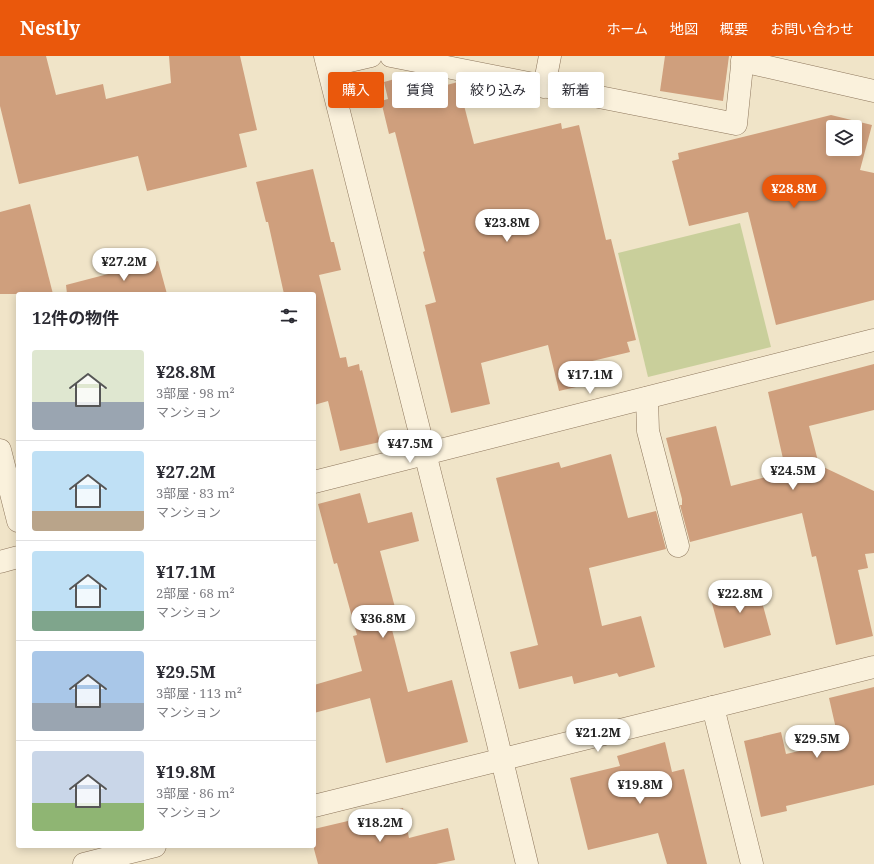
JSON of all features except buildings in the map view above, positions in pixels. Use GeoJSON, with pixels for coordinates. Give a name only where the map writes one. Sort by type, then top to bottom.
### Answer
{"type":"FeatureCollection","features":[{"type":"Feature","properties":{"kind":"street"},"geometry":{"type":"LineString","coordinates":[[371,56],[326,61],[494,726],[527,864]]}},
{"type":"Feature","properties":{"kind":"street"},"geometry":{"type":"LineString","coordinates":[[391,56],[736,124],[743,59],[874,91]]}},
{"type":"Feature","properties":{"kind":"street"},"geometry":{"type":"LineString","coordinates":[[544,87],[550,56]]}},
{"type":"Feature","properties":{"kind":"street"},"geometry":{"type":"LineString","coordinates":[[316,481],[874,340]]}},
{"type":"Feature","properties":{"kind":"street"},"geometry":{"type":"LineString","coordinates":[[647,398],[648,430],[678,546]]}},
{"type":"Feature","properties":{"kind":"street"},"geometry":{"type":"LineString","coordinates":[[0,450],[16,512]]}},
{"type":"Feature","properties":{"kind":"street"},"geometry":{"type":"LineString","coordinates":[[0,562],[16,558]]}},
{"type":"Feature","properties":{"kind":"street"},"geometry":{"type":"LineString","coordinates":[[316,805],[874,667]]}},
{"type":"Feature","properties":{"kind":"street"},"geometry":{"type":"LineString","coordinates":[[712,707],[752,864]]}},
{"type":"Feature","properties":{"kind":"street"},"geometry":{"type":"LineString","coordinates":[[84,864],[104,856],[145,848]]}},
{"type":"Feature","properties":{"kind":"green space"},"geometry":{"type":"Polygon","coordinates":[[[740,223],[771,347],[648,377],[618,253],[740,223]]]}}]}
